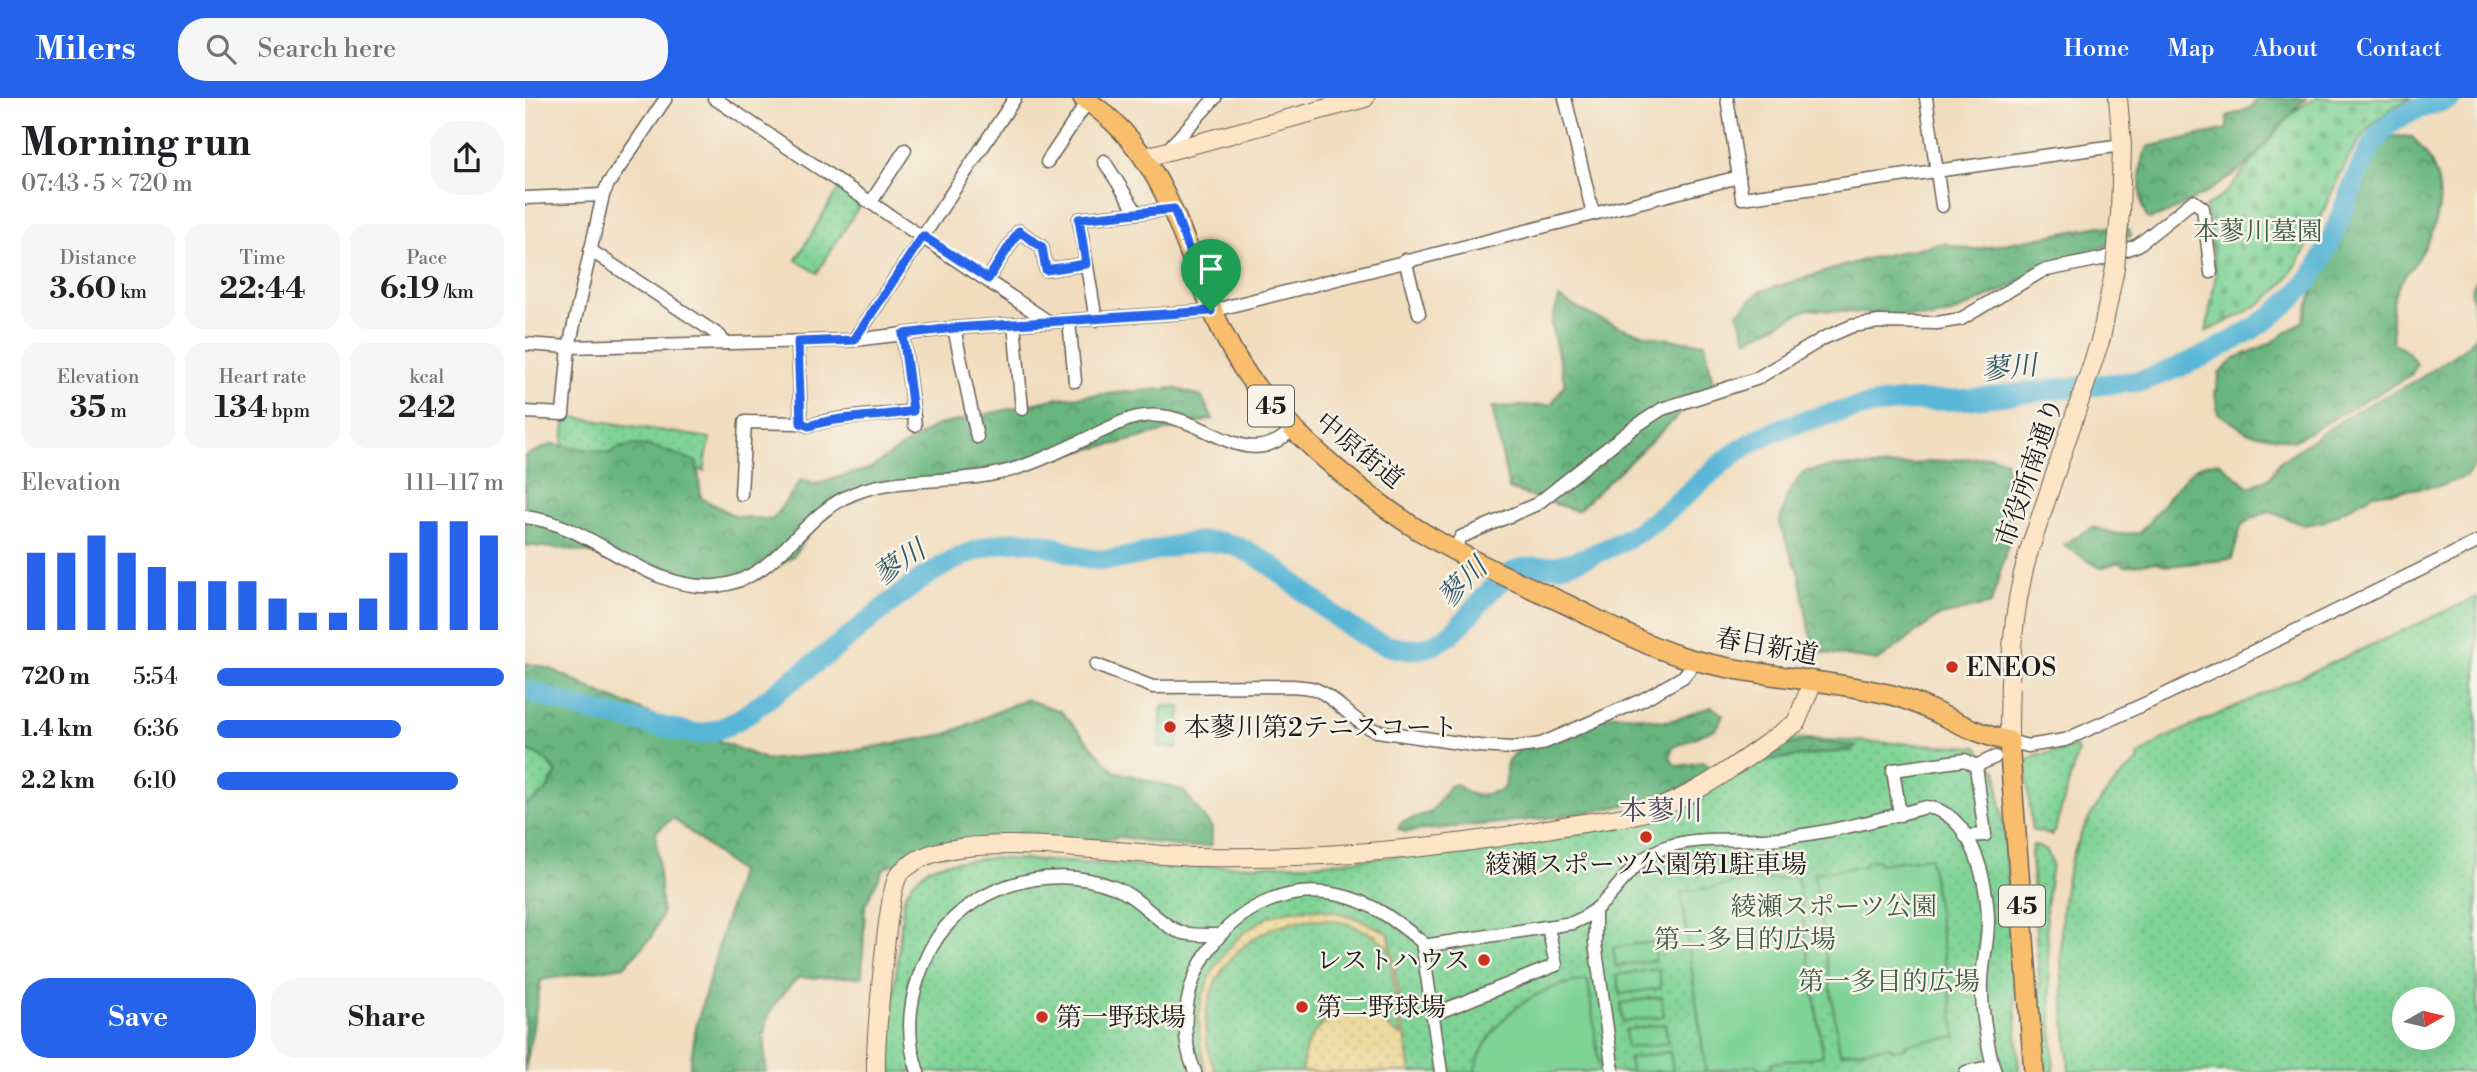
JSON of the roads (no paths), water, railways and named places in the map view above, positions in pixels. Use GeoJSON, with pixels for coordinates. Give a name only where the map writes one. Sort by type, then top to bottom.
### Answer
{"type":"FeatureCollection","features":[{"type":"Feature","properties":{"kind":"main road","name":"中原街道"},"geometry":{"type":"LineString","coordinates":[[1086,99],[1122,128],[1146,157],[1174,209],[1211,311],[1249,377],[1293,429],[1406,521],[1454,551],[1521,583]]}},
{"type":"Feature","properties":{"kind":"main road","name":"春日新道"},"geometry":{"type":"LineString","coordinates":[[1521,583],[1659,649],[1696,660],[1905,698],[1991,738],[2009,741]]}},
{"type":"Feature","properties":{"kind":"main road","name":"45"},"geometry":{"type":"LineString","coordinates":[[2009,741],[2034,1072]]}},
{"type":"Feature","properties":{"kind":"street"},"geometry":{"type":"LineString","coordinates":[[525,412],[562,414],[569,347],[603,195],[666,98]]}},
{"type":"Feature","properties":{"kind":"street"},"geometry":{"type":"LineString","coordinates":[[714,98],[1049,322]]}},
{"type":"Feature","properties":{"kind":"street"},"geometry":{"type":"LineString","coordinates":[[854,340],[1015,98]]}},
{"type":"Feature","properties":{"kind":"street"},"geometry":{"type":"LineString","coordinates":[[1167,150],[1215,98]]}},
{"type":"Feature","properties":{"kind":"street"},"geometry":{"type":"LineString","coordinates":[[1146,157],[1365,98]]}},
{"type":"Feature","properties":{"kind":"street"},"geometry":{"type":"LineString","coordinates":[[1565,98],[1593,214]]}},
{"type":"Feature","properties":{"kind":"street"},"geometry":{"type":"LineString","coordinates":[[1727,98],[1742,198],[2122,145]]}},
{"type":"Feature","properties":{"kind":"street"},"geometry":{"type":"LineString","coordinates":[[1926,98],[1942,206]]}},
{"type":"Feature","properties":{"kind":"street","name":"市役所南通り"},"geometry":{"type":"LineString","coordinates":[[2009,741],[2012,645],[2018,589],[2101,338],[2115,268],[2122,145],[2118,98]]}},
{"type":"Feature","properties":{"kind":"street"},"geometry":{"type":"LineString","coordinates":[[1047,162],[1086,99]]}},
{"type":"Feature","properties":{"kind":"street"},"geometry":{"type":"LineString","coordinates":[[871,202],[905,150]]}},
{"type":"Feature","properties":{"kind":"street"},"geometry":{"type":"LineString","coordinates":[[1104,161],[1137,213]]}},
{"type":"Feature","properties":{"kind":"street"},"geometry":{"type":"LineString","coordinates":[[525,344],[569,347],[854,340],[954,328],[1211,311],[1739,177]]}},
{"type":"Feature","properties":{"kind":"street"},"geometry":{"type":"LineString","coordinates":[[525,198],[603,195]]}},
{"type":"Feature","properties":{"kind":"street"},"geometry":{"type":"LineString","coordinates":[[1454,551],[1461,537],[1537,504],[1633,428],[1663,409],[1756,379],[1824,338],[1851,326],[1879,322],[1937,323],[1961,319],[2042,271],[2101,260],[2138,245],[2193,201],[2203,208],[2211,272]]}},
{"type":"Feature","properties":{"kind":"street"},"geometry":{"type":"LineString","coordinates":[[1096,320],[1079,219],[1174,209]]}},
{"type":"Feature","properties":{"kind":"street"},"geometry":{"type":"LineString","coordinates":[[988,279],[1019,231],[1042,247],[1046,270],[1086,264]]}},
{"type":"Feature","properties":{"kind":"street"},"geometry":{"type":"LineString","coordinates":[[590,250],[720,336],[724,343]]}},
{"type":"Feature","properties":{"kind":"street"},"geometry":{"type":"LineString","coordinates":[[1405,260],[1419,313]]}},
{"type":"Feature","properties":{"kind":"street"},"geometry":{"type":"LineString","coordinates":[[1069,321],[1075,381]]}},
{"type":"Feature","properties":{"kind":"street"},"geometry":{"type":"LineString","coordinates":[[1014,324],[1022,408]]}},
{"type":"Feature","properties":{"kind":"street"},"geometry":{"type":"LineString","coordinates":[[954,328],[977,437]]}},
{"type":"Feature","properties":{"kind":"street"},"geometry":{"type":"LineString","coordinates":[[903,334],[915,425]]}},
{"type":"Feature","properties":{"kind":"street"},"geometry":{"type":"LineString","coordinates":[[798,342],[801,423]]}},
{"type":"Feature","properties":{"kind":"street"},"geometry":{"type":"LineString","coordinates":[[741,494],[745,422],[801,423],[809,426],[824,421],[867,419],[913,411]]}},
{"type":"Feature","properties":{"kind":"street"},"geometry":{"type":"LineString","coordinates":[[525,517],[563,526],[674,581],[698,586],[720,585],[763,569],[778,558],[826,509],[846,497],[870,489],[997,474],[1143,415],[1177,417],[1251,449],[1273,445],[1293,429]]}},
{"type":"Feature","properties":{"kind":"street"},"geometry":{"type":"LineString","coordinates":[[2009,741],[2028,746],[2065,740],[2160,697],[2477,542]]}},
{"type":"Feature","properties":{"kind":"street"},"geometry":{"type":"LineString","coordinates":[[1095,665],[1153,687],[1292,686],[1315,689],[1338,704],[1363,726],[1377,731],[1512,748],[1541,744],[1642,700],[1683,677],[1696,660]]}},
{"type":"Feature","properties":{"kind":"street"},"geometry":{"type":"LineString","coordinates":[[876,1072],[887,939],[898,876],[912,862],[937,851],[1014,844],[1200,857],[1315,853],[1510,836],[1652,811],[1679,799],[1796,723],[1813,681]]}},
{"type":"Feature","properties":{"kind":"street"},"geometry":{"type":"LineString","coordinates":[[1976,766],[1995,757]]}},
{"type":"Feature","properties":{"kind":"street"},"geometry":{"type":"LineString","coordinates":[[1900,815],[1893,769],[1965,760],[1976,766]]}},
{"type":"Feature","properties":{"kind":"street"},"geometry":{"type":"LineString","coordinates":[[1965,836],[1985,835],[1976,766]]}},
{"type":"Feature","properties":{"kind":"street"},"geometry":{"type":"LineString","coordinates":[[1423,946],[1572,923],[1595,913],[1631,870],[1663,848],[1699,840],[1782,838],[1900,815],[1926,807],[1941,810],[1956,821],[1965,836],[1987,904],[1987,940],[1982,980],[1984,1020],[1994,1069],[1966,1072]]}},
{"type":"Feature","properties":{"kind":"street"},"geometry":{"type":"LineString","coordinates":[[918,1072],[912,1056],[909,1026],[913,994],[923,964],[937,938],[956,914],[994,892],[1034,878],[1090,880],[1115,887],[1143,903],[1178,931],[1217,935]]}},
{"type":"Feature","properties":{"kind":"street"},"geometry":{"type":"LineString","coordinates":[[1195,1072],[1188,1045],[1186,1009],[1193,982],[1217,935],[1265,902],[1315,893],[1337,895],[1380,910],[1411,933],[1423,946],[1441,1072]]}},
{"type":"Feature","properties":{"kind":"street"},"geometry":{"type":"LineString","coordinates":[[1595,913],[1595,943],[1613,1072]]}},
{"type":"Feature","properties":{"kind":"street"},"geometry":{"type":"LineString","coordinates":[[1410,920],[1411,933]]}},
{"type":"Feature","properties":{"kind":"street"},"geometry":{"type":"LineString","coordinates":[[1432,1015],[1556,965],[1548,927]]}},
{"type":"Feature","properties":{"kind":"waterway","name":"蓼川"},"geometry":{"type":"LineString","coordinates":[[525,690],[593,712],[696,734],[719,729],[751,712],[928,575],[986,547],[1018,542],[1034,542],[1097,560],[1123,558],[1194,542],[1229,544],[1266,562],[1327,610],[1369,638],[1391,646],[1413,649],[1429,646],[1443,640],[1455,630],[1500,581],[1513,572],[1571,562],[1623,540],[1658,518],[1731,456],[1778,430],[1834,413],[1891,402],[1971,399],[2141,381],[2232,342],[2274,314],[2308,281],[2330,243],[2357,175],[2379,136],[2392,122],[2405,114],[2451,98]]}},
{"type":"Feature","properties":{"kind":"place","name":"ENEOS"},"geometry":{"type":"Point","coordinates":[1952,667]}},
{"type":"Feature","properties":{"kind":"place","name":"本蓼川第2テニスコート"},"geometry":{"type":"Point","coordinates":[1170,727]}},
{"type":"Feature","properties":{"kind":"place","name":"綾瀬スポーツ公園第1駐車場"},"geometry":{"type":"Point","coordinates":[1646,837]}},
{"type":"Feature","properties":{"kind":"place","name":"レストハウス"},"geometry":{"type":"Point","coordinates":[1484,960]}},
{"type":"Feature","properties":{"kind":"place","name":"第二野球場"},"geometry":{"type":"Point","coordinates":[1302,1007]}},
{"type":"Feature","properties":{"kind":"place","name":"第一野球場"},"geometry":{"type":"Point","coordinates":[1042,1017]}},
{"type":"Feature","properties":{"kind":"district","name":"本蓼川"},"geometry":{"type":"Point","coordinates":[1661,810]}},
{"type":"Feature","properties":{"kind":"park label","name":"本蓼川墓園"},"geometry":{"type":"Point","coordinates":[2258,231]}},
{"type":"Feature","properties":{"kind":"park label","name":"綾瀬スポーツ公園"},"geometry":{"type":"Point","coordinates":[1834,906]}},
{"type":"Feature","properties":{"kind":"park label","name":"第二多目的広場"},"geometry":{"type":"Point","coordinates":[1745,939]}},
{"type":"Feature","properties":{"kind":"park label","name":"第一多目的広場"},"geometry":{"type":"Point","coordinates":[1889,981]}}]}
